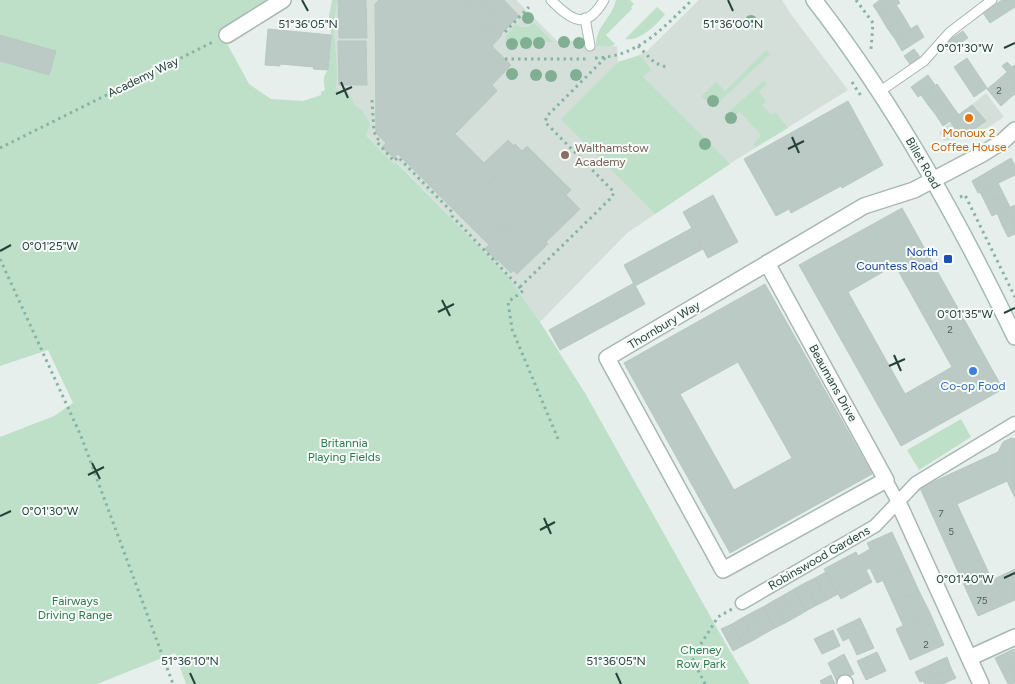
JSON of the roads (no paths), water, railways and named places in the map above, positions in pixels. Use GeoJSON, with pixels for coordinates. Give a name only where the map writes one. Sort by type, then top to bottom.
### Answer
{"type":"FeatureCollection","features":[{"type":"Feature","properties":{"kind":"street"},"geometry":{"type":"LineString","coordinates":[[227,35],[283,0]]}},
{"type":"Feature","properties":{"kind":"street","name":"Billet Road"},"geometry":{"type":"LineString","coordinates":[[814,0],[879,92],[933,179],[1015,337]]}},
{"type":"Feature","properties":{"kind":"street"},"geometry":{"type":"LineString","coordinates":[[933,179],[984,153],[1003,141],[1015,130]]}},
{"type":"Feature","properties":{"kind":"street","name":"Thornbury Way"},"geometry":{"type":"LineString","coordinates":[[886,480],[723,570],[607,358],[864,206],[904,194],[933,179]]}},
{"type":"Feature","properties":{"kind":"street","name":"Beaumans Drive"},"geometry":{"type":"LineString","coordinates":[[767,263],[898,502]]}},
{"type":"Feature","properties":{"kind":"street","name":"Robinswood Gardens"},"geometry":{"type":"LineString","coordinates":[[742,603],[875,526],[916,483],[1015,423]]}},
{"type":"Feature","properties":{"kind":"street"},"geometry":{"type":"LineString","coordinates":[[898,502],[981,684]]}},
{"type":"Feature","properties":{"kind":"street"},"geometry":{"type":"LineString","coordinates":[[968,658],[1015,637]]}},
{"type":"Feature","properties":{"kind":"lane"},"geometry":{"type":"LineString","coordinates":[[551,0],[567,16],[580,20],[590,17],[598,10],[604,0]]}},
{"type":"Feature","properties":{"kind":"lane"},"geometry":{"type":"LineString","coordinates":[[879,92],[924,61],[950,32],[992,0]]}},
{"type":"Feature","properties":{"kind":"lane"},"geometry":{"type":"LineString","coordinates":[[585,18],[590,46]]}},
{"type":"Feature","properties":{"kind":"place","name":"Monoux 2 Coffee House"},"geometry":{"type":"Point","coordinates":[969,118]}},
{"type":"Feature","properties":{"kind":"place","name":"Walthamstow Academy"},"geometry":{"type":"Point","coordinates":[565,155]}},
{"type":"Feature","properties":{"kind":"place","name":"North Countess Road"},"geometry":{"type":"Point","coordinates":[948,259]}},
{"type":"Feature","properties":{"kind":"place","name":"Co-op Food"},"geometry":{"type":"Point","coordinates":[973,371]}},
{"type":"Feature","properties":{"kind":"park label","name":"Britannia Playing Fields"},"geometry":{"type":"Point","coordinates":[344,450]}},
{"type":"Feature","properties":{"kind":"park label","name":"Fairways Driving Range"},"geometry":{"type":"Point","coordinates":[75,608]}},
{"type":"Feature","properties":{"kind":"park label","name":"Cheney Row Park"},"geometry":{"type":"Point","coordinates":[701,657]}}]}
